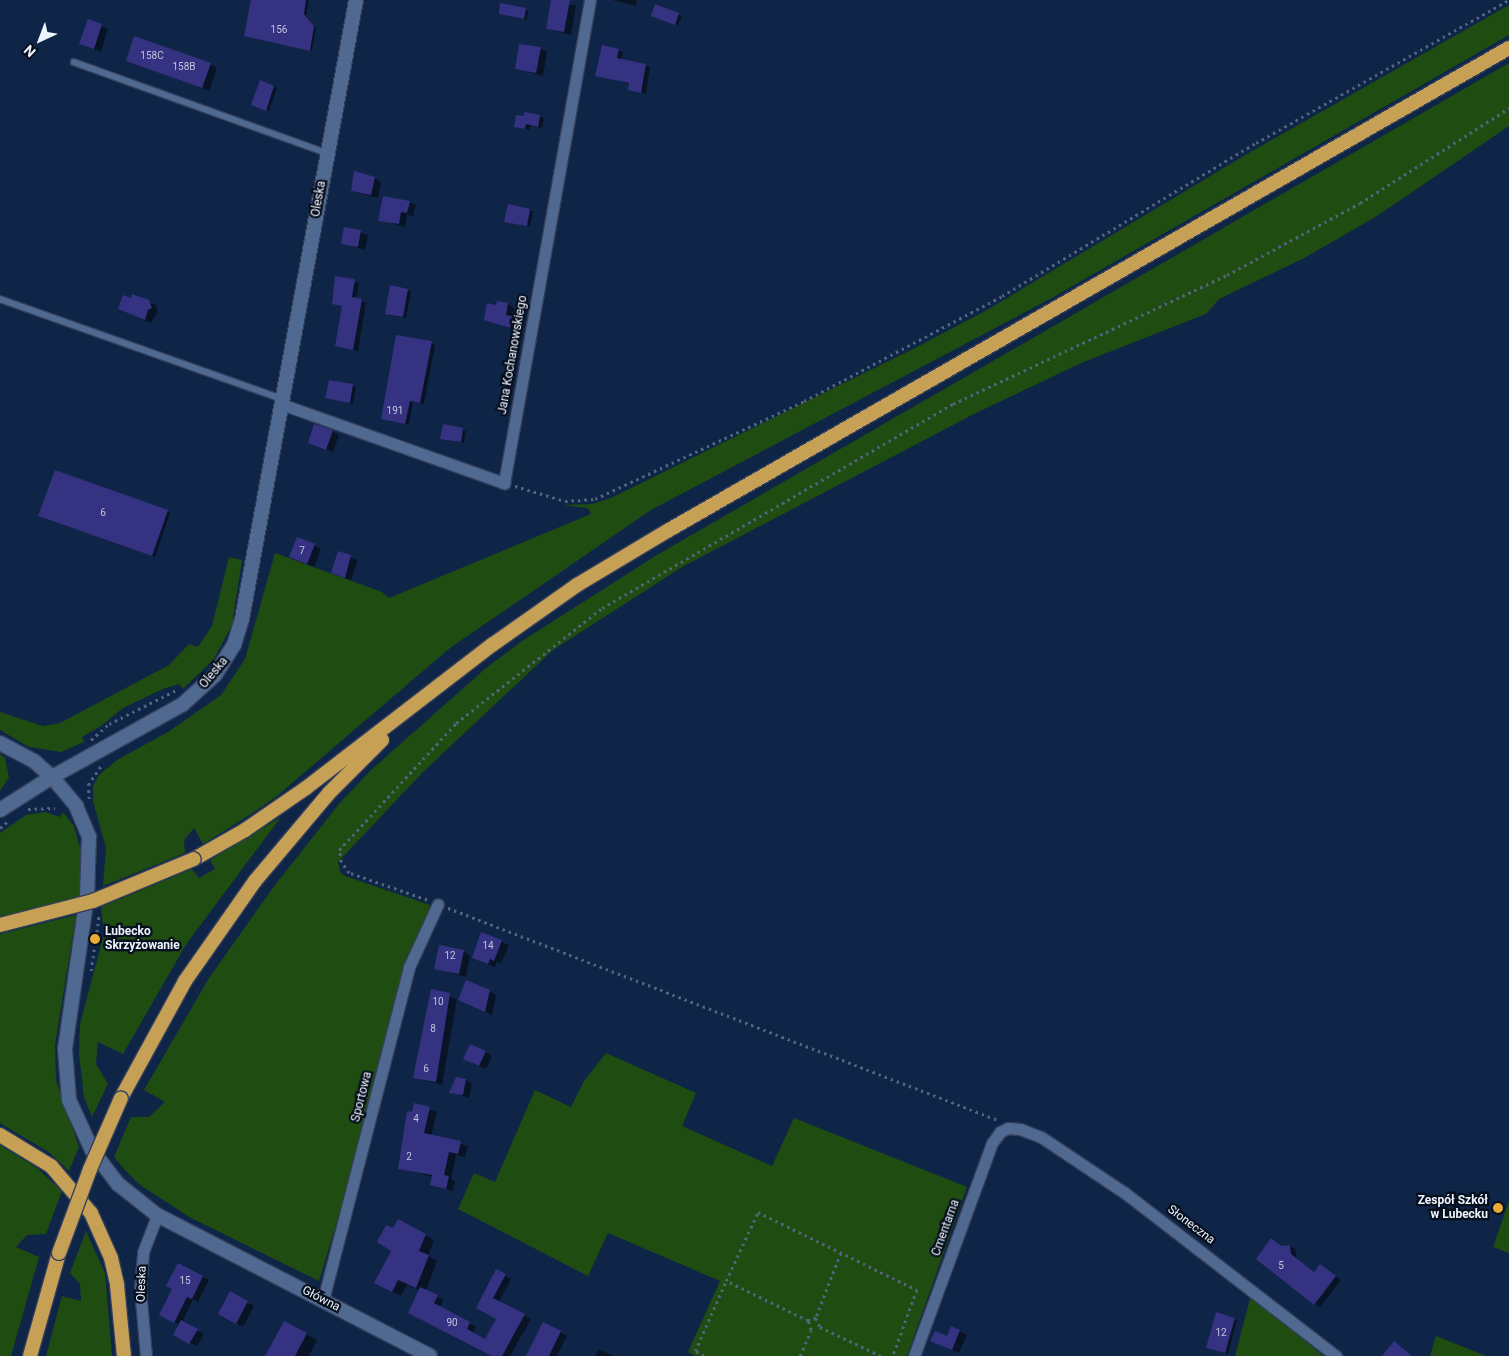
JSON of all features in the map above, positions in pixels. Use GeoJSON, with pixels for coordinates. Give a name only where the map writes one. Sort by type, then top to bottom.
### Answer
{"type":"FeatureCollection","features":[{"type":"Feature","properties":{"kind":"highway"},"geometry":{"type":"LineString","coordinates":[[0,925],[93,901],[194,859],[245,830],[306,788],[536,613],[669,530],[1509,48]]}},
{"type":"Feature","properties":{"kind":"highway"},"geometry":{"type":"LineString","coordinates":[[30,1356],[59,1252],[90,1169],[121,1098],[185,981],[255,881],[329,793],[432,693]]}},
{"type":"Feature","properties":{"kind":"highway"},"geometry":{"type":"LineString","coordinates":[[0,1135],[51,1166],[91,1213],[111,1258],[117,1285],[124,1356]]}},
{"type":"Feature","properties":{"kind":"street","name":"Oleska"},"geometry":{"type":"LineString","coordinates":[[0,810],[52,777],[183,704],[205,686],[226,661],[242,618],[356,0]]}},
{"type":"Feature","properties":{"kind":"street","name":"Jana Kochanowskiego"},"geometry":{"type":"LineString","coordinates":[[504,483],[590,0]]}},
{"type":"Feature","properties":{"kind":"street"},"geometry":{"type":"LineString","coordinates":[[282,401],[504,483]]}},
{"type":"Feature","properties":{"kind":"street","name":"Główna"},"geometry":{"type":"LineString","coordinates":[[0,742],[34,761],[52,777],[76,806],[86,825],[90,848],[87,896],[65,1033],[70,1100],[79,1126],[107,1172],[130,1196],[156,1214],[430,1356]]}},
{"type":"Feature","properties":{"kind":"street","name":"Sportowa"},"geometry":{"type":"LineString","coordinates":[[323,1300],[409,967],[438,904]]}},
{"type":"Feature","properties":{"kind":"street","name":"Cmentarna"},"geometry":{"type":"LineString","coordinates":[[914,1356],[992,1143],[1000,1132],[1008,1128],[1020,1129]]}},
{"type":"Feature","properties":{"kind":"street","name":"Słoneczna"},"geometry":{"type":"LineString","coordinates":[[1020,1129],[1041,1137],[1125,1193],[1336,1356]]}},
{"type":"Feature","properties":{"kind":"street","name":"Oleska"},"geometry":{"type":"LineString","coordinates":[[146,1356],[141,1298],[142,1262],[147,1237],[156,1214]]}},
{"type":"Feature","properties":{"kind":"lane"},"geometry":{"type":"LineString","coordinates":[[74,62],[328,152]]}},
{"type":"Feature","properties":{"kind":"lane"},"geometry":{"type":"LineString","coordinates":[[0,300],[282,401]]}},
{"type":"Feature","properties":{"kind":"path"},"geometry":{"type":"LineString","coordinates":[[504,483],[555,499],[595,499],[700,452],[804,402],[1002,296],[1256,143],[1509,0]]}},
{"type":"Feature","properties":{"kind":"path"},"geometry":{"type":"LineString","coordinates":[[1020,1129],[438,904],[349,873],[339,850],[456,723],[544,651],[602,608],[953,404],[1227,275],[1360,204],[1509,108]]}},
{"type":"Feature","properties":{"kind":"path"},"geometry":{"type":"LineString","coordinates":[[89,801],[88,785],[104,764]]}},
{"type":"Feature","properties":{"kind":"path"},"geometry":{"type":"LineString","coordinates":[[24,811],[55,808]]}},
{"type":"Feature","properties":{"kind":"path"},"geometry":{"type":"LineString","coordinates":[[0,828],[14,817]]}},
{"type":"Feature","properties":{"kind":"path"},"geometry":{"type":"LineString","coordinates":[[89,981],[100,927],[99,910]]}},
{"type":"Feature","properties":{"kind":"path"},"geometry":{"type":"LineString","coordinates":[[704,1356],[695,1351],[758,1212],[917,1290],[893,1356]]}},
{"type":"Feature","properties":{"kind":"path"},"geometry":{"type":"LineString","coordinates":[[841,1253],[816,1318],[820,1327],[881,1356]]}},
{"type":"Feature","properties":{"kind":"path"},"geometry":{"type":"LineString","coordinates":[[726,1282],[808,1321],[816,1318]]}},
{"type":"Feature","properties":{"kind":"path"},"geometry":{"type":"LineString","coordinates":[[800,1356],[811,1330],[808,1321]]}},
{"type":"Feature","properties":{"kind":"path"},"geometry":{"type":"LineString","coordinates":[[811,1330],[820,1327]]}},
{"type":"Feature","properties":{"kind":"green space"},"geometry":{"type":"Polygon","coordinates":[[[1509,5],[1509,35],[1050,299],[651,510],[450,648],[277,796],[251,814],[203,844],[194,828],[184,840],[185,853],[103,886],[106,848],[93,801],[93,786],[99,775],[117,760],[168,732],[221,695],[245,659],[275,553],[382,592],[389,598],[591,514],[588,508],[561,505],[592,504],[611,498],[915,348],[987,310],[1247,154],[1509,5]]]}},
{"type":"Feature","properties":{"kind":"green space"},"geometry":{"type":"Polygon","coordinates":[[[1509,63],[1509,126],[1377,216],[1306,257],[1219,299],[1206,314],[1081,363],[974,414],[682,567],[553,650],[423,772],[338,862],[340,872],[345,876],[433,906],[319,1281],[191,1218],[140,1185],[114,1157],[131,1117],[149,1117],[165,1102],[144,1090],[209,978],[275,885],[339,804],[371,770],[485,669],[522,641],[657,555],[1509,63]]]}},
{"type":"Feature","properties":{"kind":"green space"},"geometry":{"type":"Polygon","coordinates":[[[229,557],[242,560],[232,625],[214,659],[183,689],[179,684],[163,689],[123,708],[101,726],[82,737],[84,742],[61,752],[29,747],[0,730],[0,712],[43,726],[60,723],[169,665],[189,644],[198,647],[212,626],[229,557]]]}},
{"type":"Feature","properties":{"kind":"green space"},"geometry":{"type":"Polygon","coordinates":[[[0,754],[5,758],[9,777],[0,791],[0,754]]]}},
{"type":"Feature","properties":{"kind":"green space"},"geometry":{"type":"Polygon","coordinates":[[[45,812],[60,817],[63,812],[74,826],[83,858],[81,897],[0,918],[0,833],[26,815],[45,812]]]}},
{"type":"Feature","properties":{"kind":"green space"},"geometry":{"type":"Polygon","coordinates":[[[281,817],[187,943],[123,1054],[98,1042],[96,1064],[108,1084],[92,1117],[84,1097],[79,1054],[80,1024],[104,934],[101,907],[192,869],[199,878],[215,869],[210,860],[281,817]]]}},
{"type":"Feature","properties":{"kind":"green space"},"geometry":{"type":"Polygon","coordinates":[[[76,915],[55,1045],[56,1080],[79,1147],[69,1171],[50,1153],[0,1123],[0,934],[76,915]]]}},
{"type":"Feature","properties":{"kind":"green space"},"geometry":{"type":"Polygon","coordinates":[[[606,1053],[696,1093],[682,1126],[772,1166],[794,1118],[967,1187],[907,1356],[695,1356],[688,1352],[720,1281],[608,1233],[588,1276],[458,1209],[474,1173],[495,1182],[535,1090],[571,1107],[584,1081],[606,1053]]]}},
{"type":"Feature","properties":{"kind":"green space"},"geometry":{"type":"Polygon","coordinates":[[[0,1145],[37,1168],[62,1191],[46,1234],[27,1235],[16,1247],[39,1257],[11,1356],[0,1356],[0,1145]]]}},
{"type":"Feature","properties":{"kind":"green space"},"geometry":{"type":"Polygon","coordinates":[[[1509,1201],[1509,1253],[1493,1247],[1509,1201]]]}},
{"type":"Feature","properties":{"kind":"green space"},"geometry":{"type":"Polygon","coordinates":[[[86,1231],[105,1273],[112,1356],[46,1356],[62,1296],[81,1301],[80,1284],[70,1273],[86,1231]]]}},
{"type":"Feature","properties":{"kind":"green space"},"geometry":{"type":"Polygon","coordinates":[[[1251,1295],[1323,1356],[1235,1356],[1251,1295]]]}},
{"type":"Feature","properties":{"kind":"green space"},"geometry":{"type":"Polygon","coordinates":[[[1436,1336],[1486,1356],[1430,1356],[1436,1336]]]}},
{"type":"Feature","properties":{"kind":"building"},"geometry":{"type":"Polygon","coordinates":[[[251,0],[306,0],[304,14],[314,26],[310,51],[244,36],[251,0]]]}},
{"type":"Feature","properties":{"kind":"building"},"geometry":{"type":"Polygon","coordinates":[[[551,0],[570,0],[564,32],[546,29],[551,0]]]}},
{"type":"Feature","properties":{"kind":"building"},"geometry":{"type":"Polygon","coordinates":[[[500,3],[526,8],[524,19],[499,14],[500,3]]]}},
{"type":"Feature","properties":{"kind":"building"},"geometry":{"type":"Polygon","coordinates":[[[655,4],[679,13],[675,25],[651,16],[655,4]]]}},
{"type":"Feature","properties":{"kind":"building"},"geometry":{"type":"Polygon","coordinates":[[[88,19],[102,24],[94,49],[79,44],[88,19]]]}},
{"type":"Feature","properties":{"kind":"building"},"geometry":{"type":"Polygon","coordinates":[[[134,36],[211,63],[202,88],[126,61],[134,36]]]}},
{"type":"Feature","properties":{"kind":"building"},"geometry":{"type":"Polygon","coordinates":[[[519,44],[541,47],[536,73],[515,69],[519,44]]]}},
{"type":"Feature","properties":{"kind":"building"},"geometry":{"type":"Polygon","coordinates":[[[602,45],[619,49],[617,58],[646,64],[641,93],[628,90],[629,83],[595,76],[602,45]]]}},
{"type":"Feature","properties":{"kind":"building"},"geometry":{"type":"Polygon","coordinates":[[[260,80],[274,86],[266,111],[251,105],[260,80]]]}},
{"type":"Feature","properties":{"kind":"building"},"geometry":{"type":"Polygon","coordinates":[[[524,112],[540,115],[538,127],[526,124],[525,129],[514,127],[516,115],[524,116],[524,112]]]}},
{"type":"Feature","properties":{"kind":"building"},"geometry":{"type":"Polygon","coordinates":[[[354,171],[375,177],[371,195],[351,191],[354,171]]]}},
{"type":"Feature","properties":{"kind":"building"},"geometry":{"type":"Polygon","coordinates":[[[383,196],[410,201],[407,213],[401,212],[399,224],[378,221],[383,196]]]}},
{"type":"Feature","properties":{"kind":"building"},"geometry":{"type":"Polygon","coordinates":[[[508,204],[530,209],[527,226],[504,222],[508,204]]]}},
{"type":"Feature","properties":{"kind":"building"},"geometry":{"type":"Polygon","coordinates":[[[344,227],[361,230],[358,247],[341,244],[344,227]]]}},
{"type":"Feature","properties":{"kind":"building"},"geometry":{"type":"Polygon","coordinates":[[[335,276],[355,279],[352,297],[362,299],[353,350],[335,346],[342,306],[332,304],[335,276]]]}},
{"type":"Feature","properties":{"kind":"building"},"geometry":{"type":"Polygon","coordinates":[[[390,285],[408,289],[403,317],[385,314],[390,285]]]}},
{"type":"Feature","properties":{"kind":"building"},"geometry":{"type":"Polygon","coordinates":[[[132,294],[149,300],[152,308],[148,310],[145,320],[118,309],[123,295],[131,298],[132,294]]]}},
{"type":"Feature","properties":{"kind":"building"},"geometry":{"type":"Polygon","coordinates":[[[497,301],[508,303],[506,315],[512,316],[510,328],[484,320],[487,303],[496,305],[497,301]]]}},
{"type":"Feature","properties":{"kind":"building"},"geometry":{"type":"Polygon","coordinates":[[[396,335],[432,341],[420,403],[410,401],[405,424],[381,419],[396,335]]]}},
{"type":"Feature","properties":{"kind":"building"},"geometry":{"type":"Polygon","coordinates":[[[329,380],[353,384],[350,403],[325,398],[329,380]]]}},
{"type":"Feature","properties":{"kind":"building"},"geometry":{"type":"Polygon","coordinates":[[[314,424],[333,430],[326,450],[308,443],[314,424]]]}},
{"type":"Feature","properties":{"kind":"building"},"geometry":{"type":"Polygon","coordinates":[[[443,424],[463,428],[461,442],[440,439],[443,424]]]}},
{"type":"Feature","properties":{"kind":"building"},"geometry":{"type":"Polygon","coordinates":[[[55,470],[168,510],[152,556],[38,516],[55,470]]]}},
{"type":"Feature","properties":{"kind":"building"},"geometry":{"type":"Polygon","coordinates":[[[297,537],[315,544],[307,564],[289,557],[297,537]]]}},
{"type":"Feature","properties":{"kind":"building"},"geometry":{"type":"Polygon","coordinates":[[[338,551],[351,555],[345,578],[331,573],[338,551]]]}},
{"type":"Feature","properties":{"kind":"building"},"geometry":{"type":"Polygon","coordinates":[[[481,932],[502,940],[494,961],[490,959],[488,964],[472,958],[481,932]]]}},
{"type":"Feature","properties":{"kind":"building"},"geometry":{"type":"Polygon","coordinates":[[[439,945],[464,950],[459,974],[434,969],[439,945]]]}},
{"type":"Feature","properties":{"kind":"building"},"geometry":{"type":"Polygon","coordinates":[[[466,980],[490,990],[485,1012],[458,1000],[466,980]]]}},
{"type":"Feature","properties":{"kind":"building"},"geometry":{"type":"Polygon","coordinates":[[[431,989],[450,993],[436,1082],[413,1078],[431,989]]]}},
{"type":"Feature","properties":{"kind":"building"},"geometry":{"type":"Polygon","coordinates":[[[470,1044],[486,1051],[479,1066],[463,1059],[470,1044]]]}},
{"type":"Feature","properties":{"kind":"building"},"geometry":{"type":"Polygon","coordinates":[[[456,1077],[466,1079],[463,1095],[449,1093],[456,1077]]]}},
{"type":"Feature","properties":{"kind":"building"},"geometry":{"type":"Polygon","coordinates":[[[414,1103],[430,1107],[424,1133],[461,1141],[458,1154],[449,1152],[444,1175],[449,1176],[446,1189],[430,1185],[432,1175],[398,1169],[407,1111],[412,1112],[414,1103]]]}},
{"type":"Feature","properties":{"kind":"building"},"geometry":{"type":"Polygon","coordinates":[[[398,1219],[426,1234],[419,1251],[429,1255],[416,1288],[398,1280],[392,1292],[374,1283],[391,1251],[377,1242],[386,1225],[393,1228],[398,1219]]]}},
{"type":"Feature","properties":{"kind":"building"},"geometry":{"type":"Polygon","coordinates":[[[1271,1238],[1281,1246],[1290,1245],[1291,1254],[1314,1272],[1320,1264],[1336,1276],[1314,1305],[1256,1259],[1271,1238]]]}},
{"type":"Feature","properties":{"kind":"building"},"geometry":{"type":"Polygon","coordinates":[[[178,1263],[203,1276],[192,1299],[187,1297],[174,1323],[159,1315],[172,1289],[166,1286],[178,1263]]]}},
{"type":"Feature","properties":{"kind":"building"},"geometry":{"type":"Polygon","coordinates":[[[496,1269],[506,1274],[493,1298],[525,1314],[502,1356],[492,1356],[408,1313],[420,1287],[438,1295],[434,1303],[470,1322],[467,1329],[485,1339],[496,1319],[476,1308],[496,1269]]]}},
{"type":"Feature","properties":{"kind":"building"},"geometry":{"type":"Polygon","coordinates":[[[230,1291],[248,1301],[236,1324],[218,1314],[230,1291]]]}},
{"type":"Feature","properties":{"kind":"building"},"geometry":{"type":"Polygon","coordinates":[[[1216,1312],[1235,1318],[1225,1353],[1206,1348],[1216,1312]]]}},
{"type":"Feature","properties":{"kind":"building"},"geometry":{"type":"Polygon","coordinates":[[[181,1320],[198,1329],[189,1344],[173,1335],[181,1320]]]}},
{"type":"Feature","properties":{"kind":"building"},"geometry":{"type":"Polygon","coordinates":[[[284,1321],[307,1333],[295,1356],[265,1356],[284,1321]]]}},
{"type":"Feature","properties":{"kind":"building"},"geometry":{"type":"Polygon","coordinates":[[[543,1322],[561,1331],[549,1356],[526,1356],[543,1322]]]}},
{"type":"Feature","properties":{"kind":"building"},"geometry":{"type":"Polygon","coordinates":[[[951,1326],[960,1330],[952,1350],[930,1341],[935,1331],[947,1336],[951,1326]]]}},
{"type":"Feature","properties":{"kind":"building"},"geometry":{"type":"Polygon","coordinates":[[[1394,1341],[1412,1356],[1382,1356],[1394,1341]]]}},
{"type":"Feature","properties":{"kind":"place","name":"Lubecko Skrzyżowanie"},"geometry":{"type":"Point","coordinates":[95,939]}},
{"type":"Feature","properties":{"kind":"place","name":"Zespół Szkół w Lubecku"},"geometry":{"type":"Point","coordinates":[1498,1208]}}]}
